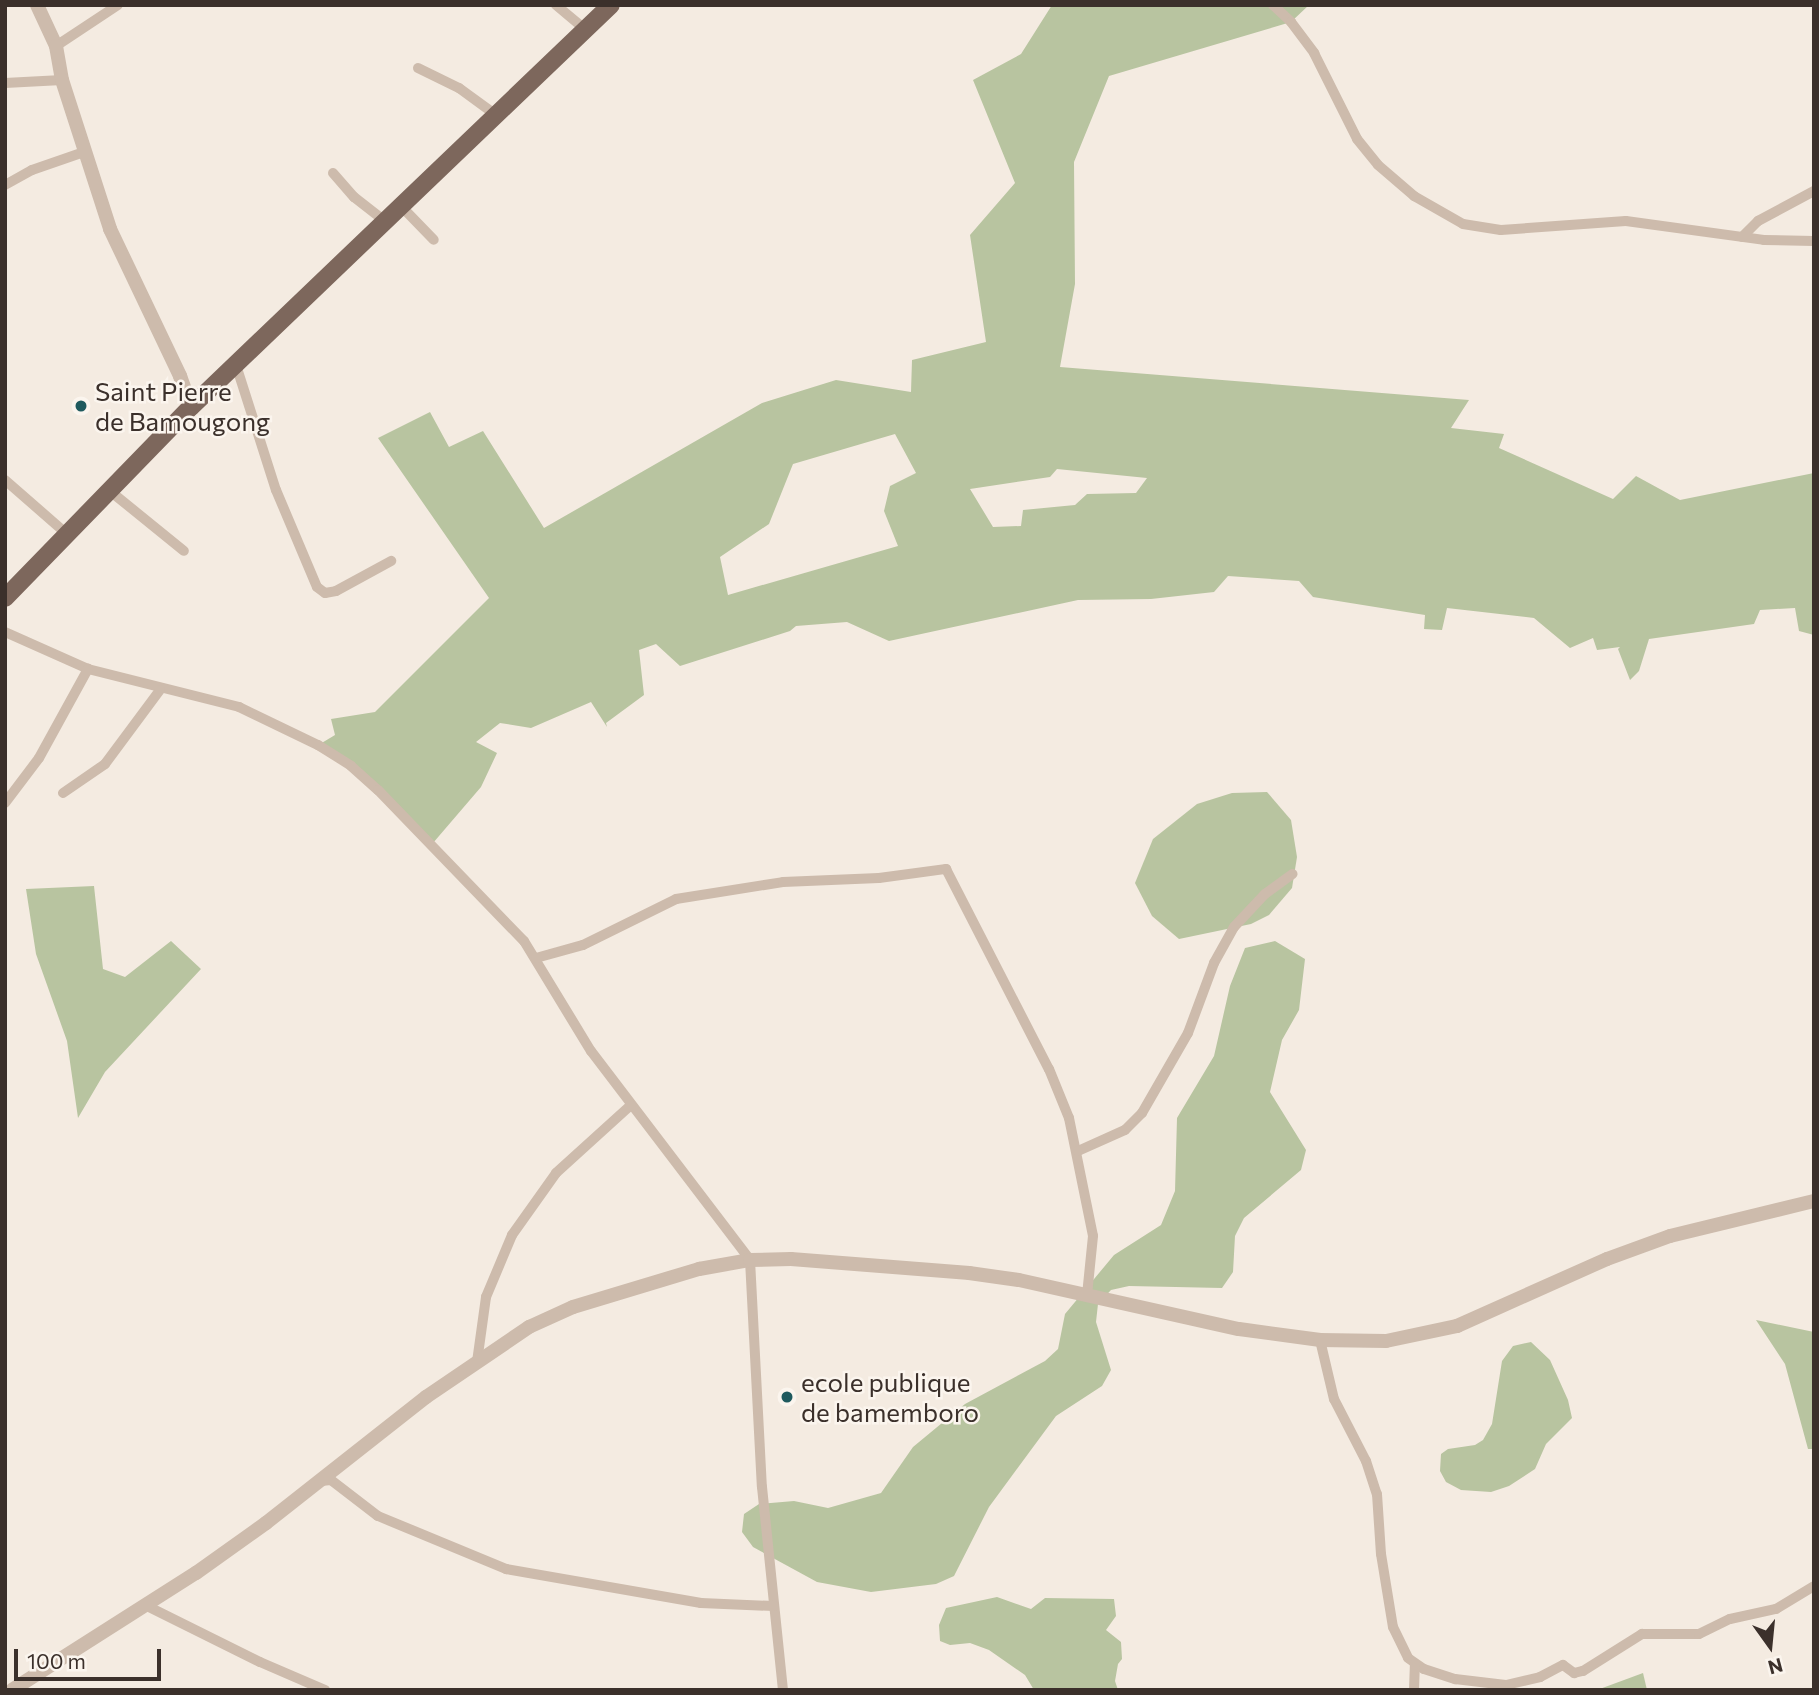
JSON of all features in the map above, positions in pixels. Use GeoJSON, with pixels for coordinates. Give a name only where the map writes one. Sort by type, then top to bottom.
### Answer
{"type":"FeatureCollection","features":[{"type":"Feature","properties":{"kind":"main road"},"geometry":{"type":"LineString","coordinates":[[5,598],[191,407],[611,5]]}},
{"type":"Feature","properties":{"kind":"street"},"geometry":{"type":"LineString","coordinates":[[37,5],[56,46],[62,80],[110,229],[180,376],[191,407]]}},
{"type":"Feature","properties":{"kind":"street"},"geometry":{"type":"LineString","coordinates":[[56,46],[118,5]]}},
{"type":"Feature","properties":{"kind":"street"},"geometry":{"type":"LineString","coordinates":[[556,5],[585,29]]}},
{"type":"Feature","properties":{"kind":"street"},"geometry":{"type":"LineString","coordinates":[[1273,5],[1291,22],[1314,53],[1357,139],[1378,164],[1414,196],[1455,219],[1480,229],[1500,230],[1626,221],[1742,237],[1814,241]]}},
{"type":"Feature","properties":{"kind":"street"},"geometry":{"type":"LineString","coordinates":[[418,68],[458,88],[496,115]]}},
{"type":"Feature","properties":{"kind":"street"},"geometry":{"type":"LineString","coordinates":[[5,83],[62,80]]}},
{"type":"Feature","properties":{"kind":"street"},"geometry":{"type":"LineString","coordinates":[[5,185],[32,170],[84,152]]}},
{"type":"Feature","properties":{"kind":"street"},"geometry":{"type":"LineString","coordinates":[[333,173],[354,197],[385,221]]}},
{"type":"Feature","properties":{"kind":"street"},"geometry":{"type":"LineString","coordinates":[[1742,237],[1758,221],[1814,191]]}},
{"type":"Feature","properties":{"kind":"street"},"geometry":{"type":"LineString","coordinates":[[401,206],[435,240]]}},
{"type":"Feature","properties":{"kind":"street"},"geometry":{"type":"LineString","coordinates":[[236,365],[276,490],[317,587],[325,593],[336,592],[390,561]]}},
{"type":"Feature","properties":{"kind":"street"},"geometry":{"type":"LineString","coordinates":[[5,480],[67,534]]}},
{"type":"Feature","properties":{"kind":"street"},"geometry":{"type":"LineString","coordinates":[[110,491],[184,551]]}},
{"type":"Feature","properties":{"kind":"street"},"geometry":{"type":"LineString","coordinates":[[5,632],[88,669],[160,690],[239,707],[318,745],[351,766],[497,909],[536,957],[592,1051],[751,1260],[762,1487],[783,1690]]}},
{"type":"Feature","properties":{"kind":"street"},"geometry":{"type":"LineString","coordinates":[[5,803],[39,758],[88,669]]}},
{"type":"Feature","properties":{"kind":"street"},"geometry":{"type":"LineString","coordinates":[[63,793],[105,764],[160,690]]}},
{"type":"Feature","properties":{"kind":"street"},"geometry":{"type":"LineString","coordinates":[[536,957],[573,949],[676,900],[782,882],[879,878],[946,869],[1049,1069],[1069,1118],[1078,1151],[1093,1236],[1087,1295]]}},
{"type":"Feature","properties":{"kind":"street"},"geometry":{"type":"LineString","coordinates":[[1078,1151],[1125,1130],[1142,1113],[1188,1033],[1214,963],[1234,927],[1265,894],[1293,874]]}},
{"type":"Feature","properties":{"kind":"street"},"geometry":{"type":"LineString","coordinates":[[477,1362],[486,1297],[512,1235],[556,1173],[631,1105]]}},
{"type":"Feature","properties":{"kind":"street"},"geometry":{"type":"LineString","coordinates":[[12,1690],[147,1606],[235,1546],[395,1421],[529,1327],[573,1307],[699,1269],[751,1260],[815,1260],[969,1273],[1019,1279],[1211,1324],[1320,1340],[1386,1340],[1435,1333],[1480,1318],[1648,1243],[1695,1228],[1814,1201]]}},
{"type":"Feature","properties":{"kind":"street"},"geometry":{"type":"LineString","coordinates":[[1320,1340],[1334,1399],[1366,1461],[1375,1486],[1381,1554],[1393,1627],[1398,1643],[1415,1664],[1455,1679],[1506,1685],[1540,1677],[1563,1665],[1574,1673],[1583,1671],[1642,1634],[1699,1634],[1730,1619],[1776,1609],[1814,1586]]}},
{"type":"Feature","properties":{"kind":"street"},"geometry":{"type":"LineString","coordinates":[[321,1481],[331,1480],[378,1516],[506,1569],[701,1603],[774,1606]]}},
{"type":"Feature","properties":{"kind":"street"},"geometry":{"type":"LineString","coordinates":[[147,1606],[299,1685],[325,1690]]}},
{"type":"Feature","properties":{"kind":"street"},"geometry":{"type":"LineString","coordinates":[[1414,1690],[1415,1664]]}},
{"type":"Feature","properties":{"kind":"green space"},"geometry":{"type":"Polygon","coordinates":[[[1052,5],[1309,5],[1291,22],[1109,76],[1074,162],[1075,284],[1060,367],[1469,400],[1451,428],[1504,434],[1499,448],[1613,499],[1636,476],[1680,500],[1814,473],[1814,635],[1799,631],[1795,608],[1760,610],[1754,624],[1649,639],[1639,671],[1630,680],[1618,649],[1620,647],[1597,650],[1593,638],[1570,648],[1534,618],[1447,608],[1442,630],[1424,629],[1425,615],[1313,597],[1299,581],[1228,576],[1214,592],[1151,599],[1078,600],[889,641],[847,622],[796,626],[790,631],[680,666],[656,644],[639,650],[644,695],[606,723],[607,727],[591,702],[531,728],[500,723],[476,742],[497,753],[481,787],[433,843],[320,744],[335,735],[331,719],[375,712],[489,598],[378,438],[430,412],[449,447],[483,431],[544,528],[762,403],[836,380],[911,392],[912,360],[986,342],[970,235],[1015,183],[973,80],[1021,54],[1052,5]],[[895,434],[793,464],[769,524],[720,557],[728,595],[898,546],[884,511],[890,486],[916,473],[895,434]],[[1057,469],[1050,477],[970,489],[993,527],[1021,526],[1023,510],[1075,505],[1087,494],[1136,493],[1147,478],[1057,469]]]}},
{"type":"Feature","properties":{"kind":"green space"},"geometry":{"type":"Polygon","coordinates":[[[1267,792],[1291,820],[1297,857],[1292,888],[1269,915],[1251,924],[1179,939],[1152,916],[1135,883],[1153,839],[1197,804],[1232,793],[1267,792]]]}},
{"type":"Feature","properties":{"kind":"green space"},"geometry":{"type":"Polygon","coordinates":[[[94,886],[103,969],[125,977],[171,941],[201,969],[105,1072],[78,1118],[67,1041],[36,954],[26,889],[94,886]]]}},
{"type":"Feature","properties":{"kind":"green space"},"geometry":{"type":"Polygon","coordinates":[[[1275,941],[1305,959],[1299,1010],[1282,1040],[1270,1092],[1306,1150],[1301,1170],[1244,1218],[1235,1236],[1233,1272],[1222,1288],[1129,1286],[1111,1290],[1098,1304],[1096,1322],[1111,1370],[1102,1386],[1056,1416],[989,1507],[954,1576],[936,1584],[871,1592],[817,1582],[753,1547],[742,1532],[744,1514],[759,1504],[794,1501],[828,1508],[881,1493],[913,1447],[965,1404],[1045,1361],[1058,1349],[1065,1314],[1114,1255],[1161,1225],[1175,1191],[1177,1118],[1214,1056],[1230,986],[1245,948],[1275,941]]]}},
{"type":"Feature","properties":{"kind":"green space"},"geometry":{"type":"Polygon","coordinates":[[[1756,1320],[1814,1332],[1814,1449],[1808,1449],[1785,1364],[1756,1320]]]}},
{"type":"Feature","properties":{"kind":"green space"},"geometry":{"type":"Polygon","coordinates":[[[1531,1342],[1550,1360],[1568,1400],[1572,1418],[1546,1444],[1535,1469],[1509,1486],[1491,1492],[1461,1490],[1446,1482],[1440,1471],[1441,1454],[1448,1449],[1475,1445],[1483,1440],[1492,1424],[1502,1361],[1513,1346],[1531,1342]]]}},
{"type":"Feature","properties":{"kind":"green space"},"geometry":{"type":"Polygon","coordinates":[[[997,1597],[1031,1609],[1045,1598],[1114,1599],[1116,1616],[1106,1630],[1121,1642],[1122,1659],[1118,1664],[1115,1681],[1118,1690],[1034,1690],[1025,1675],[989,1650],[970,1643],[950,1645],[940,1641],[939,1625],[946,1608],[997,1597]]]}},
{"type":"Feature","properties":{"kind":"green space"},"geometry":{"type":"Polygon","coordinates":[[[1643,1673],[1647,1690],[1597,1690],[1643,1673]]]}},
{"type":"Feature","properties":{"kind":"place","name":"Saint Pierre de Bamougong"},"geometry":{"type":"Point","coordinates":[81,406]}},
{"type":"Feature","properties":{"kind":"place","name":"ecole publique de bamemboro"},"geometry":{"type":"Point","coordinates":[787,1397]}}]}
